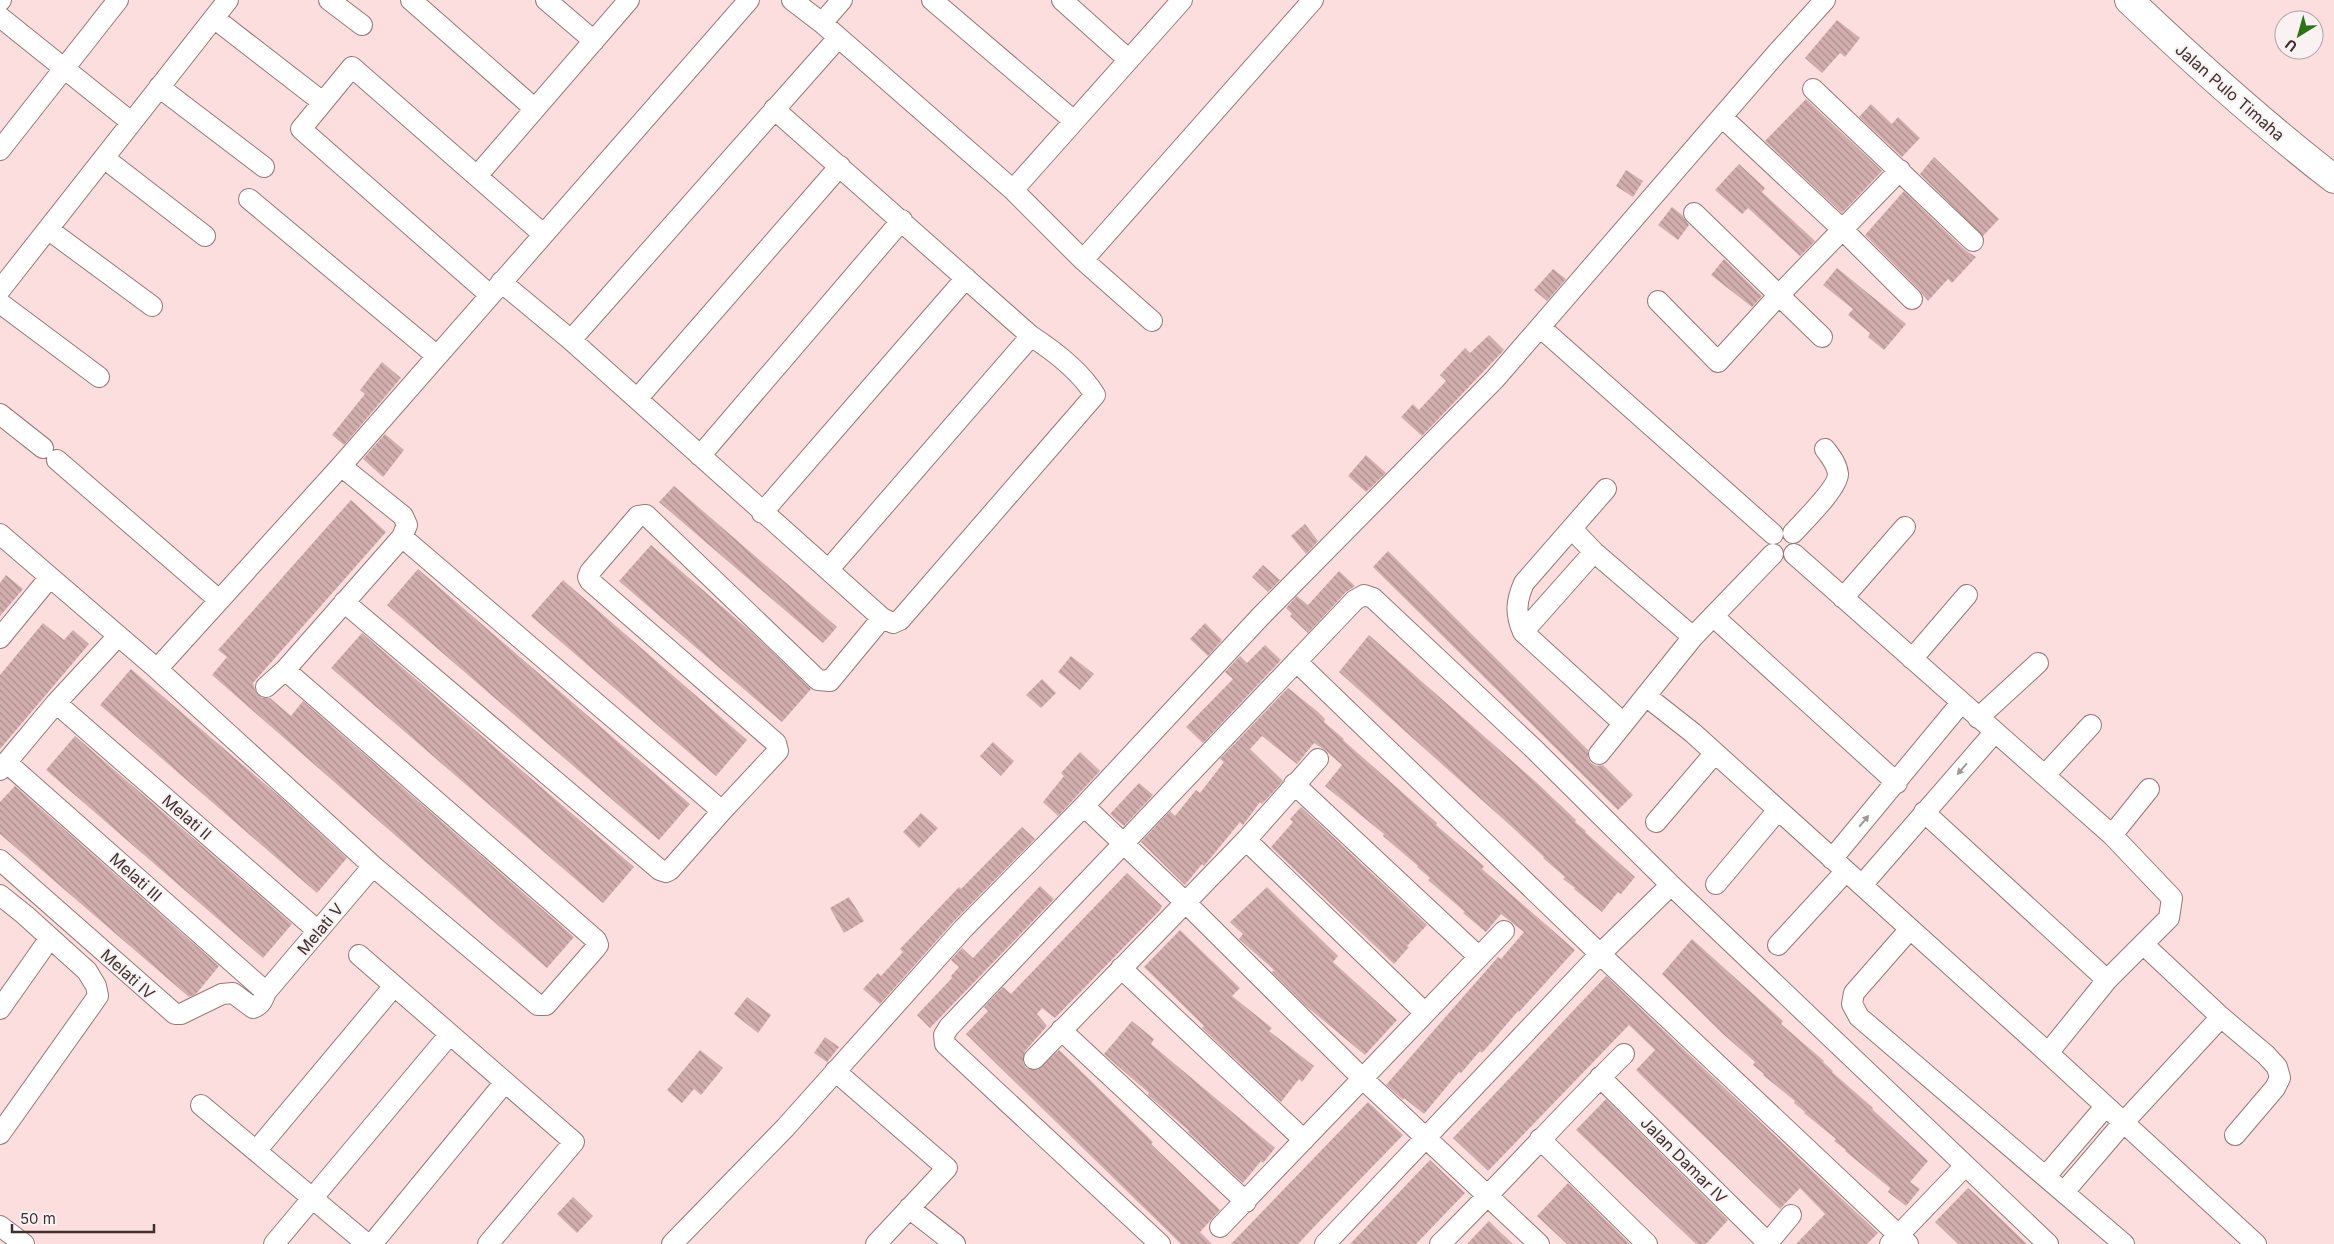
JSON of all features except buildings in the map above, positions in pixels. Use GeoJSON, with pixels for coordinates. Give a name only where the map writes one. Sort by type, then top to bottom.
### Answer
{"type":"FeatureCollection","features":[{"type":"Feature","properties":{"kind":"street"},"geometry":{"type":"LineString","coordinates":[[0,150],[118,0]]}},
{"type":"Feature","properties":{"kind":"street"},"geometry":{"type":"LineString","coordinates":[[0,290],[228,0]]}},
{"type":"Feature","properties":{"kind":"street"},"geometry":{"type":"LineString","coordinates":[[329,0],[362,25]]}},
{"type":"Feature","properties":{"kind":"street"},"geometry":{"type":"LineString","coordinates":[[411,0],[535,109]]}},
{"type":"Feature","properties":{"kind":"street"},"geometry":{"type":"LineString","coordinates":[[546,0],[594,41]]}},
{"type":"Feature","properties":{"kind":"street"},"geometry":{"type":"LineString","coordinates":[[477,176],[629,0]]}},
{"type":"Feature","properties":{"kind":"street"},"geometry":{"type":"LineString","coordinates":[[157,669],[340,466],[748,0]]}},
{"type":"Feature","properties":{"kind":"street"},"geometry":{"type":"LineString","coordinates":[[822,23],[842,0]]}},
{"type":"Feature","properties":{"kind":"street"},"geometry":{"type":"LineString","coordinates":[[932,0],[1074,121]]}},
{"type":"Feature","properties":{"kind":"street"},"geometry":{"type":"LineString","coordinates":[[1062,0],[1129,60]]}},
{"type":"Feature","properties":{"kind":"street"},"geometry":{"type":"LineString","coordinates":[[1013,190],[1182,0]]}},
{"type":"Feature","properties":{"kind":"street"},"geometry":{"type":"LineString","coordinates":[[1083,260],[1313,0]]}},
{"type":"Feature","properties":{"kind":"street"},"geometry":{"type":"LineString","coordinates":[[672,1244],[785,1128],[963,929],[1084,806],[1260,617],[1448,429],[1540,327],[1825,0]]}},
{"type":"Feature","properties":{"kind":"street","name":"Jalan Pulo Timaha"},"geometry":{"type":"LineString","coordinates":[[2129,0],[2205,72],[2290,145],[2334,179]]}},
{"type":"Feature","properties":{"kind":"street"},"geometry":{"type":"LineString","coordinates":[[797,2],[1013,190],[1083,260],[1152,322]]}},
{"type":"Feature","properties":{"kind":"street"},"geometry":{"type":"LineString","coordinates":[[0,17],[131,122]]}},
{"type":"Feature","properties":{"kind":"street"},"geometry":{"type":"LineString","coordinates":[[214,18],[316,97]]}},
{"type":"Feature","properties":{"kind":"street"},"geometry":{"type":"LineString","coordinates":[[572,340],[838,38]]}},
{"type":"Feature","properties":{"kind":"street"},"geometry":{"type":"LineString","coordinates":[[543,234],[352,67],[302,129],[496,288],[572,340],[762,513],[829,569],[882,618],[893,623],[900,620],[1095,395],[1088,383],[1031,336],[902,220],[774,109]]}},
{"type":"Feature","properties":{"kind":"street"},"geometry":{"type":"LineString","coordinates":[[159,86],[264,167]]}},
{"type":"Feature","properties":{"kind":"street"},"geometry":{"type":"LineString","coordinates":[[1813,89],[1973,241]]}},
{"type":"Feature","properties":{"kind":"street"},"geometry":{"type":"LineString","coordinates":[[1722,117],[1843,230],[1912,299]]}},
{"type":"Feature","properties":{"kind":"street"},"geometry":{"type":"LineString","coordinates":[[104,158],[205,236]]}},
{"type":"Feature","properties":{"kind":"street"},"geometry":{"type":"LineString","coordinates":[[637,399],[840,166]]}},
{"type":"Feature","properties":{"kind":"street"},"geometry":{"type":"LineString","coordinates":[[1658,301],[1718,362],[1778,295],[1900,170]]}},
{"type":"Feature","properties":{"kind":"street"},"geometry":{"type":"LineString","coordinates":[[249,198],[437,356]]}},
{"type":"Feature","properties":{"kind":"street"},"geometry":{"type":"LineString","coordinates":[[1694,214],[1822,337]]}},
{"type":"Feature","properties":{"kind":"street"},"geometry":{"type":"LineString","coordinates":[[700,456],[902,220]]}},
{"type":"Feature","properties":{"kind":"street"},"geometry":{"type":"LineString","coordinates":[[48,230],[152,306]]}},
{"type":"Feature","properties":{"kind":"street"},"geometry":{"type":"LineString","coordinates":[[762,513],[966,278]]}},
{"type":"Feature","properties":{"kind":"street"},"geometry":{"type":"LineString","coordinates":[[0,303],[98,377]]}},
{"type":"Feature","properties":{"kind":"street"},"geometry":{"type":"LineString","coordinates":[[1540,327],[1773,534]]}},
{"type":"Feature","properties":{"kind":"street"},"geometry":{"type":"LineString","coordinates":[[829,569],[1031,336]]}},
{"type":"Feature","properties":{"kind":"street"},"geometry":{"type":"LineString","coordinates":[[0,414],[50,454],[220,600]]}},
{"type":"Feature","properties":{"kind":"street"},"geometry":{"type":"LineString","coordinates":[[1793,533],[1834,486],[1838,475],[1835,463],[1825,450]]}},
{"type":"Feature","properties":{"kind":"street"},"geometry":{"type":"LineString","coordinates":[[266,687],[285,670],[402,537],[407,525],[403,516],[340,466]]}},
{"type":"Feature","properties":{"kind":"street"},"geometry":{"type":"LineString","coordinates":[[1606,489],[1524,583],[1518,598],[1517,611],[1518,620],[1523,632],[1623,723]]}},
{"type":"Feature","properties":{"kind":"street"},"geometry":{"type":"LineString","coordinates":[[344,602],[660,870],[666,872],[670,870],[778,751],[776,742],[590,581],[588,577],[590,572],[638,516],[646,515],[818,680],[830,681],[882,618]]}},
{"type":"Feature","properties":{"kind":"street"},"geometry":{"type":"LineString","coordinates":[[1843,598],[1905,527]]}},
{"type":"Feature","properties":{"kind":"street"},"geometry":{"type":"LineString","coordinates":[[1572,529],[1594,552],[1693,637]]}},
{"type":"Feature","properties":{"kind":"street"},"geometry":{"type":"LineString","coordinates":[[1779,530],[1787,530],[1793,533],[1797,540],[1797,548],[1794,554],[1787,558],[1780,558],[1773,554],[1769,548],[1769,540],[1773,534],[1779,530]]}},
{"type":"Feature","properties":{"kind":"street"},"geometry":{"type":"LineString","coordinates":[[0,534],[157,669],[373,866],[542,1007],[546,1005],[598,945],[596,940],[285,670]]}},
{"type":"Feature","properties":{"kind":"street"},"geometry":{"type":"LineString","coordinates":[[402,537],[722,811]]}},
{"type":"Feature","properties":{"kind":"street"},"geometry":{"type":"LineString","coordinates":[[1523,632],[1594,552]]}},
{"type":"Feature","properties":{"kind":"street"},"geometry":{"type":"LineString","coordinates":[[1599,754],[1693,637],[1773,554]]}},
{"type":"Feature","properties":{"kind":"street"},"geometry":{"type":"LineString","coordinates":[[1794,554],[1994,733],[2045,775],[2112,835],[2172,898],[2170,918],[2107,980],[2048,1052]]}},
{"type":"Feature","properties":{"kind":"street"},"geometry":{"type":"LineString","coordinates":[[0,638],[50,577]]}},
{"type":"Feature","properties":{"kind":"street"},"geometry":{"type":"LineString","coordinates":[[1160,1244],[945,1044],[944,1036],[950,1027],[1123,843],[1298,663],[1355,600],[1364,595],[1373,598],[1534,749],[1671,885],[2048,1244]]}},
{"type":"Feature","properties":{"kind":"street"},"geometry":{"type":"LineString","coordinates":[[1912,659],[1967,595]]}},
{"type":"Feature","properties":{"kind":"street"},"geometry":{"type":"LineString","coordinates":[[1713,616],[1897,783]]}},
{"type":"Feature","properties":{"kind":"street"},"geometry":{"type":"LineString","coordinates":[[3,766],[56,703],[118,636]]}},
{"type":"Feature","properties":{"kind":"street"},"geometry":{"type":"LineString","coordinates":[[1298,663],[1899,1241],[1965,1166]]}},
{"type":"Feature","properties":{"kind":"street"},"geometry":{"type":"LineString","coordinates":[[1978,718],[2038,663]]}},
{"type":"Feature","properties":{"kind":"street"},"geometry":{"type":"LineString","coordinates":[[1646,696],[1714,753],[2048,1052],[2105,1107],[2256,1244]]}},
{"type":"Feature","properties":{"kind":"street","name":"Melati II"},"geometry":{"type":"LineString","coordinates":[[56,703],[318,931]]}},
{"type":"Feature","properties":{"kind":"street"},"geometry":{"type":"LineString","coordinates":[[1778,945],[1839,865],[1897,783],[1961,703]]}},
{"type":"Feature","properties":{"kind":"street"},"geometry":{"type":"LineString","coordinates":[[2045,775],[2090,725]]}},
{"type":"Feature","properties":{"kind":"street"},"geometry":{"type":"LineString","coordinates":[[1862,885],[1994,733]]}},
{"type":"Feature","properties":{"kind":"street"},"geometry":{"type":"LineString","coordinates":[[1656,822],[1714,753]]}},
{"type":"Feature","properties":{"kind":"street"},"geometry":{"type":"LineString","coordinates":[[1034,1059],[1246,840],[1318,759]]}},
{"type":"Feature","properties":{"kind":"street","name":"Melati III"},"geometry":{"type":"LineString","coordinates":[[3,766],[266,992]]}},
{"type":"Feature","properties":{"kind":"street"},"geometry":{"type":"LineString","coordinates":[[1294,784],[1479,957]]}},
{"type":"Feature","properties":{"kind":"street"},"geometry":{"type":"LineString","coordinates":[[2112,835],[2149,789]]}},
{"type":"Feature","properties":{"kind":"street"},"geometry":{"type":"LineString","coordinates":[[1084,806],[1185,902],[1363,1079],[1539,1244]]}},
{"type":"Feature","properties":{"kind":"street"},"geometry":{"type":"LineString","coordinates":[[1716,884],[1778,810]]}},
{"type":"Feature","properties":{"kind":"street"},"geometry":{"type":"LineString","coordinates":[[1924,812],[2107,980]]}},
{"type":"Feature","properties":{"kind":"street"},"geometry":{"type":"LineString","coordinates":[[1246,840],[1425,1013]]}},
{"type":"Feature","properties":{"kind":"street","name":"Melati IV"},"geometry":{"type":"LineString","coordinates":[[0,860],[175,1014],[181,1014],[222,994],[233,993],[253,1008],[264,1000],[266,992]]}},
{"type":"Feature","properties":{"kind":"street","name":"Melati V"},"geometry":{"type":"LineString","coordinates":[[266,992],[373,866]]}},
{"type":"Feature","properties":{"kind":"street"},"geometry":{"type":"LineString","coordinates":[[1325,1244],[1600,954],[1671,885]]}},
{"type":"Feature","properties":{"kind":"street"},"geometry":{"type":"LineString","coordinates":[[0,895],[87,971],[96,986],[98,996],[3,1123]]}},
{"type":"Feature","properties":{"kind":"street"},"geometry":{"type":"LineString","coordinates":[[1910,929],[1854,993],[1852,1004],[1859,1017],[2124,1244]]}},
{"type":"Feature","properties":{"kind":"street"},"geometry":{"type":"LineString","coordinates":[[1220,1227],[1504,931]]}},
{"type":"Feature","properties":{"kind":"street"},"geometry":{"type":"LineString","coordinates":[[0,1009],[50,938]]}},
{"type":"Feature","properties":{"kind":"street"},"geometry":{"type":"LineString","coordinates":[[2143,944],[2277,1067],[2280,1078],[2275,1088],[2235,1135]]}},
{"type":"Feature","properties":{"kind":"street"},"geometry":{"type":"LineString","coordinates":[[358,955],[574,1142],[488,1244]]}},
{"type":"Feature","properties":{"kind":"street"},"geometry":{"type":"LineString","coordinates":[[1121,968],[1304,1140]]}},
{"type":"Feature","properties":{"kind":"street"},"geometry":{"type":"LineString","coordinates":[[256,1151],[394,986]]}},
{"type":"Feature","properties":{"kind":"street"},"geometry":{"type":"LineString","coordinates":[[2064,1192],[2123,1123],[2221,1016]]}},
{"type":"Feature","properties":{"kind":"street"},"geometry":{"type":"LineString","coordinates":[[1061,1030],[1246,1202]]}},
{"type":"Feature","properties":{"kind":"street"},"geometry":{"type":"LineString","coordinates":[[274,1244],[450,1034]]}},
{"type":"Feature","properties":{"kind":"street"},"geometry":{"type":"LineString","coordinates":[[1440,1244],[1489,1197],[1540,1139],[1624,1054]]}},
{"type":"Feature","properties":{"kind":"street"},"geometry":{"type":"LineString","coordinates":[[835,1071],[947,1168],[876,1244]]}},
{"type":"Feature","properties":{"kind":"street","name":"Jalan Damar IV"},"geometry":{"type":"LineString","coordinates":[[1600,1077],[1768,1244]]}},
{"type":"Feature","properties":{"kind":"street"},"geometry":{"type":"LineString","coordinates":[[372,1244],[505,1082]]}},
{"type":"Feature","properties":{"kind":"street"},"geometry":{"type":"LineString","coordinates":[[201,1105],[367,1244]]}},
{"type":"Feature","properties":{"kind":"street"},"geometry":{"type":"LineString","coordinates":[[2046,1176],[2105,1107]]}},
{"type":"Feature","properties":{"kind":"street"},"geometry":{"type":"LineString","coordinates":[[1540,1139],[1647,1244]]}},
{"type":"Feature","properties":{"kind":"street"},"geometry":{"type":"LineString","coordinates":[[909,1208],[955,1244]]}},
{"type":"Feature","properties":{"kind":"street"},"geometry":{"type":"LineString","coordinates":[[1768,1244],[1791,1216]]}},
{"type":"Feature","properties":{"kind":"street"},"geometry":{"type":"LineString","coordinates":[[0,1226],[24,1244]]}}]}
